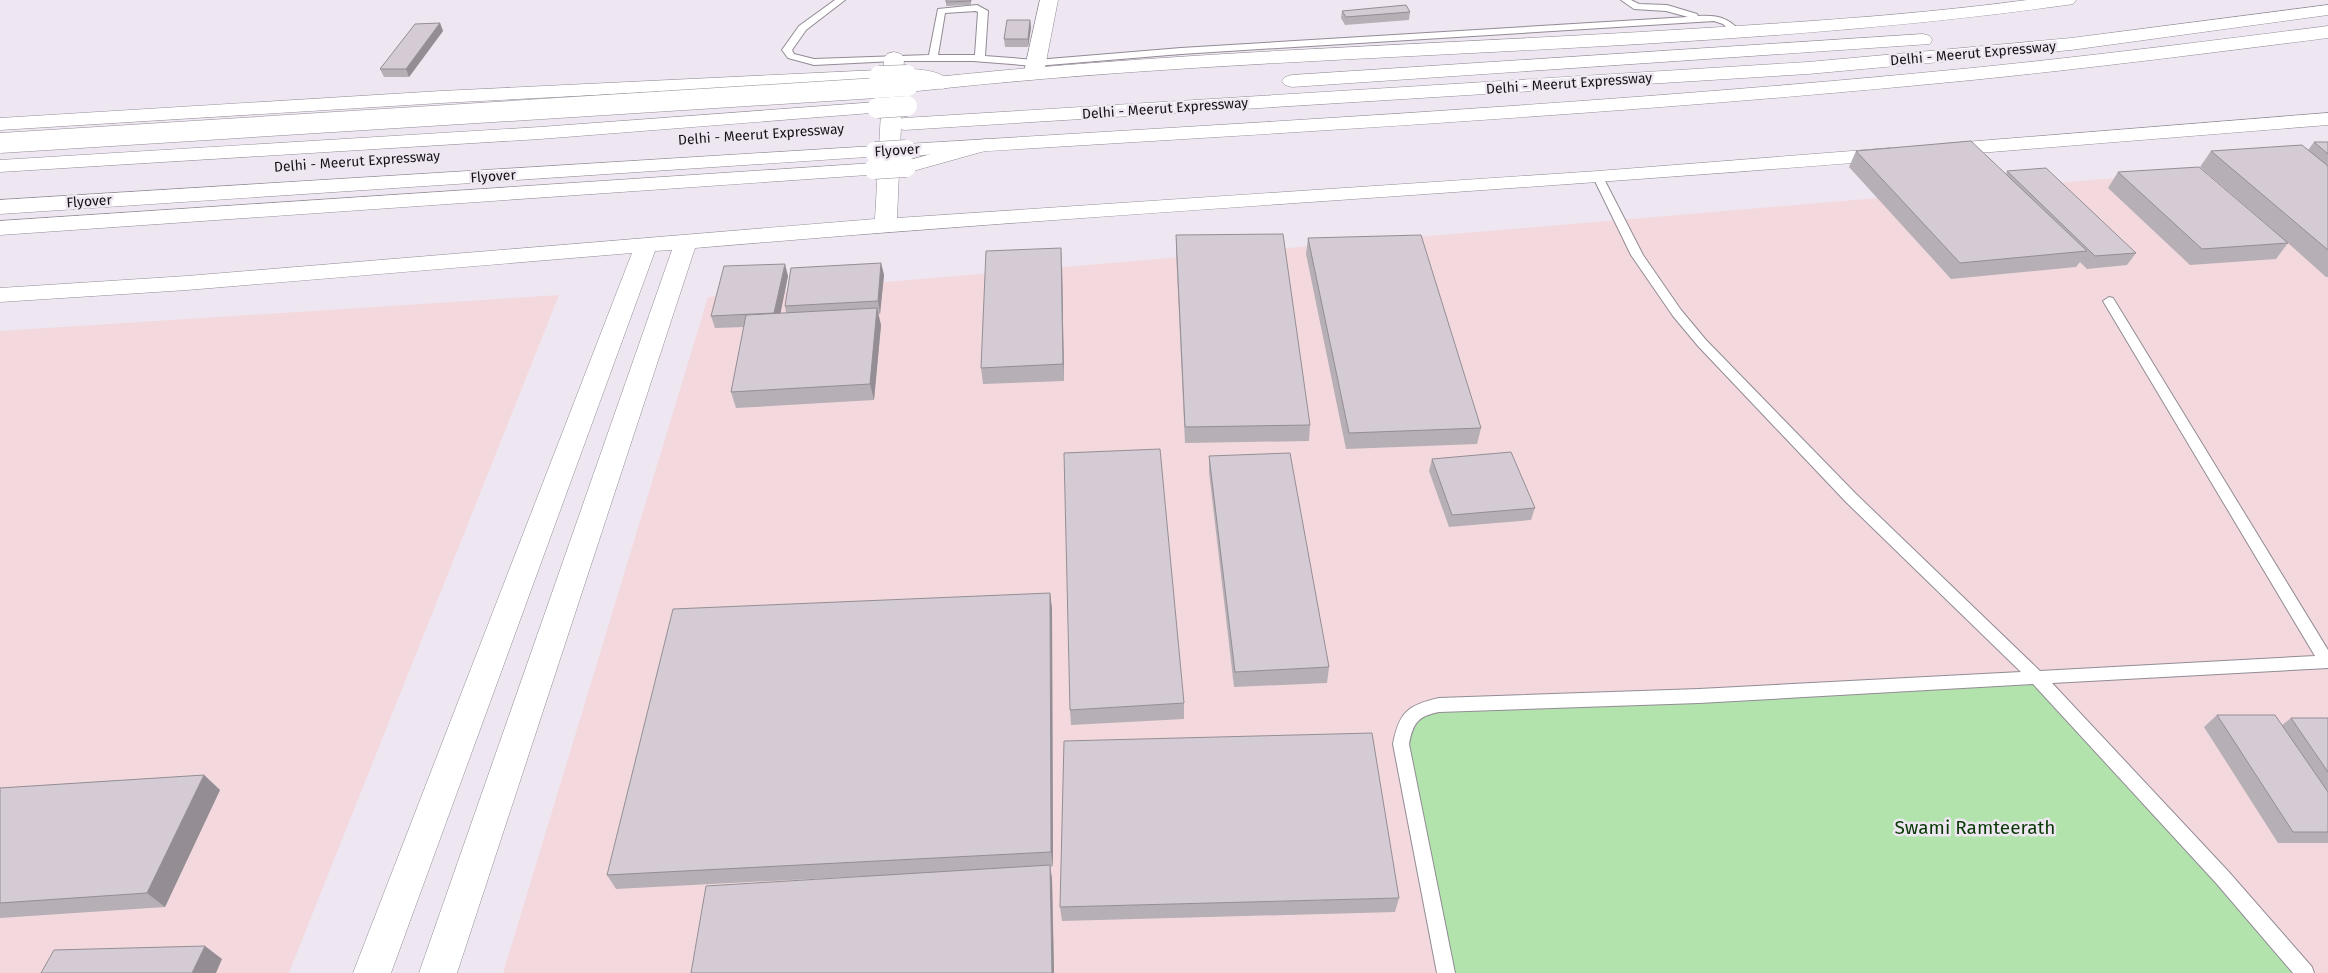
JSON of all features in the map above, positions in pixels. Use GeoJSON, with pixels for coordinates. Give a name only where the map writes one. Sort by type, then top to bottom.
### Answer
{"type":"FeatureCollection","features":[{"type":"Feature","properties":{"kind":"main road"},"geometry":{"type":"LineString","coordinates":[[1035,68],[1049,0]]}},
{"type":"Feature","properties":{"kind":"main road"},"geometry":{"type":"LineString","coordinates":[[0,143],[907,98],[942,83],[1035,68],[1736,32],[1979,12],[2067,0]]}},
{"type":"Feature","properties":{"kind":"main road","name":"Delhi - Meerut Expressway"},"geometry":{"type":"LineString","coordinates":[[0,183],[876,117],[907,98],[1837,65],[2071,44],[2328,10]]}},
{"type":"Feature","properties":{"kind":"main road","name":"Delhi - Meerut Expressway"},"geometry":{"type":"LineString","coordinates":[[1277,82],[1922,40],[2034,31],[2170,13]]}},
{"type":"Feature","properties":{"kind":"main road"},"geometry":{"type":"LineString","coordinates":[[0,228],[874,169],[906,158],[985,145],[1606,106],[1877,84],[2112,60],[2328,32]]}},
{"type":"Feature","properties":{"kind":"main road"},"geometry":{"type":"LineString","coordinates":[[2112,60],[2328,48]]}},
{"type":"Feature","properties":{"kind":"main road"},"geometry":{"type":"LineString","coordinates":[[886,225],[894,58]]}},
{"type":"Feature","properties":{"kind":"main road"},"geometry":{"type":"LineString","coordinates":[[0,124],[441,97],[879,76],[907,98]]}},
{"type":"Feature","properties":{"kind":"main road","name":"Delhi - Meerut Expressway"},"geometry":{"type":"LineString","coordinates":[[907,98],[1020,98]]}},
{"type":"Feature","properties":{"kind":"main road","name":"Delhi - Meerut Expressway"},"geometry":{"type":"LineString","coordinates":[[0,166],[540,133],[876,117]]}},
{"type":"Feature","properties":{"kind":"main road"},"geometry":{"type":"LineString","coordinates":[[0,296],[197,282],[886,225],[1598,177],[2328,119]]}},
{"type":"Feature","properties":{"kind":"main road","name":"Flyover"},"geometry":{"type":"LineString","coordinates":[[0,207],[906,158]]}},
{"type":"Feature","properties":{"kind":"main road"},"geometry":{"type":"LineString","coordinates":[[438,973],[686,242]]}},
{"type":"Feature","properties":{"kind":"main road"},"geometry":{"type":"LineString","coordinates":[[372,973],[646,245]]}},
{"type":"Feature","properties":{"kind":"lane"},"geometry":{"type":"LineString","coordinates":[[841,0],[796,34],[789,42],[787,50],[791,56],[800,60],[814,62],[894,58],[980,58],[1035,68],[1181,51],[1704,19],[1721,19],[1736,32]]}},
{"type":"Feature","properties":{"kind":"lane"},"geometry":{"type":"LineString","coordinates":[[1625,0],[1637,7],[1667,8],[1704,19]]}},
{"type":"Feature","properties":{"kind":"lane"},"geometry":{"type":"LineString","coordinates":[[933,58],[941,11],[977,8],[984,11],[980,58]]}},
{"type":"Feature","properties":{"kind":"lane"},"geometry":{"type":"LineString","coordinates":[[1598,177],[1637,255],[1677,313],[1702,343],[1844,491],[2037,678],[2222,877],[2306,973]]}},
{"type":"Feature","properties":{"kind":"lane"},"geometry":{"type":"LineString","coordinates":[[1446,973],[1401,744],[1404,724],[1418,709],[1439,705],[1699,696],[2327,662],[2109,301]]}},
{"type":"Feature","properties":{"kind":"shaded area"},"geometry":{"type":"Polygon","coordinates":[[[2328,160],[2328,973],[503,973],[708,297],[2328,160]]]}},
{"type":"Feature","properties":{"kind":"shaded area"},"geometry":{"type":"Polygon","coordinates":[[[559,295],[289,973],[0,973],[0,331],[559,295]]]}},
{"type":"Feature","properties":{"kind":"green space","name":"Swami Ramteerath"},"geometry":{"type":"Polygon","coordinates":[[[2037,678],[2305,973],[1450,973],[1404,724],[1418,709],[2037,678]]]}},
{"type":"Feature","properties":{"kind":"building"},"geometry":{"type":"Polygon","coordinates":[[[946,0],[971,0],[971,1],[946,2],[946,0]]]}},
{"type":"Feature","properties":{"kind":"building"},"geometry":{"type":"Polygon","coordinates":[[[1406,5],[1410,12],[1346,17],[1342,11],[1406,5]]]}},
{"type":"Feature","properties":{"kind":"building"},"geometry":{"type":"Polygon","coordinates":[[[1007,20],[1030,20],[1028,39],[1004,39],[1007,20]]]}},
{"type":"Feature","properties":{"kind":"building"},"geometry":{"type":"Polygon","coordinates":[[[440,23],[406,69],[380,69],[415,24],[440,23]]]}},
{"type":"Feature","properties":{"kind":"building"},"geometry":{"type":"Polygon","coordinates":[[[1971,141],[2087,251],[1960,263],[1856,151],[1971,141]]]}},
{"type":"Feature","properties":{"kind":"building"},"geometry":{"type":"Polygon","coordinates":[[[2314,142],[2328,142],[2328,154],[2314,142]]]}},
{"type":"Feature","properties":{"kind":"building"},"geometry":{"type":"Polygon","coordinates":[[[2302,145],[2328,166],[2328,250],[2211,151],[2302,145]]]}},
{"type":"Feature","properties":{"kind":"building"},"geometry":{"type":"Polygon","coordinates":[[[2199,167],[2288,243],[2202,249],[2118,172],[2199,167]]]}},
{"type":"Feature","properties":{"kind":"building"},"geometry":{"type":"Polygon","coordinates":[[[2046,168],[2136,253],[2095,256],[2007,171],[2046,168]]]}},
{"type":"Feature","properties":{"kind":"building"},"geometry":{"type":"Polygon","coordinates":[[[1283,234],[1310,425],[1185,427],[1176,235],[1283,234]]]}},
{"type":"Feature","properties":{"kind":"building"},"geometry":{"type":"Polygon","coordinates":[[[1421,235],[1481,428],[1349,433],[1308,238],[1421,235]]]}},
{"type":"Feature","properties":{"kind":"building"},"geometry":{"type":"Polygon","coordinates":[[[1061,248],[1063,364],[981,368],[986,251],[1061,248]]]}},
{"type":"Feature","properties":{"kind":"building"},"geometry":{"type":"Polygon","coordinates":[[[881,263],[878,301],[785,306],[791,268],[881,263]]]}},
{"type":"Feature","properties":{"kind":"building"},"geometry":{"type":"Polygon","coordinates":[[[785,264],[774,313],[711,316],[724,266],[785,264]]]}},
{"type":"Feature","properties":{"kind":"building"},"geometry":{"type":"Polygon","coordinates":[[[877,308],[870,384],[731,392],[746,315],[877,308]]]}},
{"type":"Feature","properties":{"kind":"building"},"geometry":{"type":"Polygon","coordinates":[[[1160,449],[1184,703],[1070,710],[1064,453],[1160,449]]]}},
{"type":"Feature","properties":{"kind":"building"},"geometry":{"type":"Polygon","coordinates":[[[1511,452],[1535,508],[1452,515],[1432,459],[1511,452]]]}},
{"type":"Feature","properties":{"kind":"building"},"geometry":{"type":"Polygon","coordinates":[[[1290,453],[1329,667],[1235,672],[1209,456],[1290,453]]]}},
{"type":"Feature","properties":{"kind":"building"},"geometry":{"type":"Polygon","coordinates":[[[1050,593],[1051,852],[607,875],[673,609],[1050,593]]]}},
{"type":"Feature","properties":{"kind":"building"},"geometry":{"type":"Polygon","coordinates":[[[2217,715],[2275,715],[2328,792],[2328,832],[2293,832],[2217,715]]]}},
{"type":"Feature","properties":{"kind":"building"},"geometry":{"type":"Polygon","coordinates":[[[2291,718],[2328,718],[2328,772],[2291,718]]]}},
{"type":"Feature","properties":{"kind":"building"},"geometry":{"type":"Polygon","coordinates":[[[1372,733],[1399,898],[1060,907],[1064,741],[1372,733]]]}},
{"type":"Feature","properties":{"kind":"building"},"geometry":{"type":"Polygon","coordinates":[[[204,775],[147,893],[0,903],[0,788],[204,775]]]}},
{"type":"Feature","properties":{"kind":"building"},"geometry":{"type":"Polygon","coordinates":[[[1050,865],[1052,973],[691,973],[706,886],[1050,865]]]}},
{"type":"Feature","properties":{"kind":"building"},"geometry":{"type":"Polygon","coordinates":[[[205,946],[192,973],[41,973],[54,950],[205,946]]]}}]}
